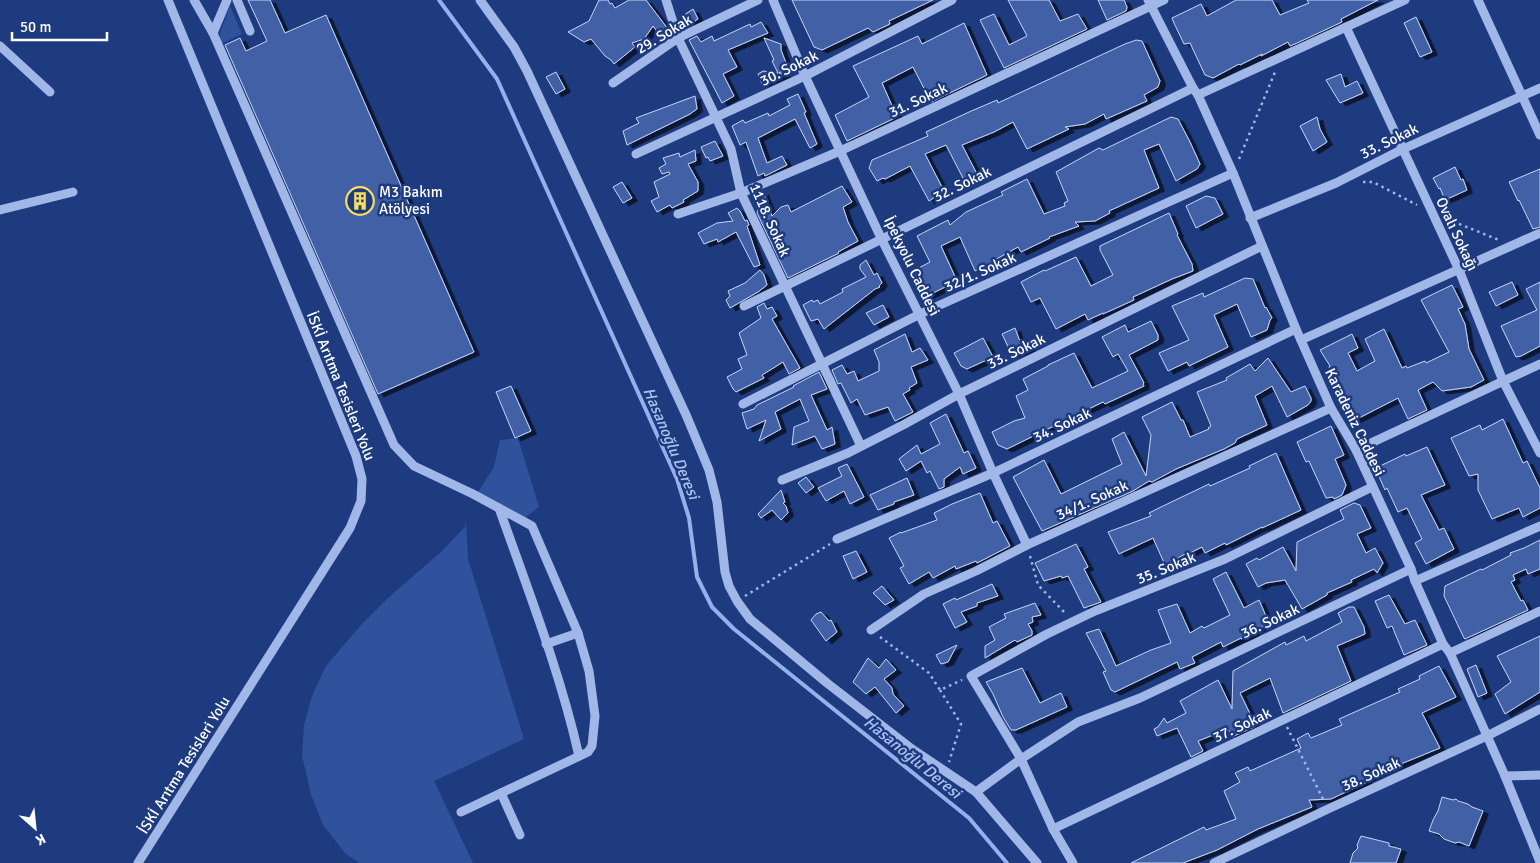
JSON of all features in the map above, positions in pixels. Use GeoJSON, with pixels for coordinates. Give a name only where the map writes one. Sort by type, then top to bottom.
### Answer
{"type":"FeatureCollection","features":[{"type":"Feature","properties":{"kind":"street","name":"İSKİ Arıtma Tesisleri Yolu"},"geometry":{"type":"LineString","coordinates":[[138,863],[350,528],[361,500],[362,479],[356,456],[168,0]]}},
{"type":"Feature","properties":{"kind":"street"},"geometry":{"type":"LineString","coordinates":[[194,0],[213,33],[394,445],[414,466],[473,494],[532,526],[578,633],[589,671],[595,716],[592,746],[588,752],[461,812]]}},
{"type":"Feature","properties":{"kind":"street"},"geometry":{"type":"LineString","coordinates":[[213,33],[227,0]]}},
{"type":"Feature","properties":{"kind":"street"},"geometry":{"type":"LineString","coordinates":[[237,0],[250,31]]}},
{"type":"Feature","properties":{"kind":"street"},"geometry":{"type":"LineString","coordinates":[[480,0],[514,47],[527,71],[709,470],[717,502],[726,572],[729,586],[737,601],[750,619],[827,683],[912,749],[976,792],[1037,863]]}},
{"type":"Feature","properties":{"kind":"street","name":"1118. Sokak"},"geometry":{"type":"LineString","coordinates":[[666,0],[678,38],[731,149],[741,193],[861,446]]}},
{"type":"Feature","properties":{"kind":"street","name":"29. Sokak"},"geometry":{"type":"LineString","coordinates":[[613,83],[678,38],[758,0]]}},
{"type":"Feature","properties":{"kind":"street","name":"İpekyolu Caddesi"},"geometry":{"type":"LineString","coordinates":[[773,0],[805,76],[882,240],[959,394],[1027,545]]}},
{"type":"Feature","properties":{"kind":"street","name":"30. Sokak"},"geometry":{"type":"LineString","coordinates":[[636,154],[805,76],[952,0]]}},
{"type":"Feature","properties":{"kind":"street","name":"31. Sokak"},"geometry":{"type":"LineString","coordinates":[[678,214],[741,193],[840,151],[1149,3],[1164,0]]}},
{"type":"Feature","properties":{"kind":"street","name":"32. Sokak"},"geometry":{"type":"LineString","coordinates":[[744,306],[882,240],[960,200],[1195,91],[1282,56],[1405,0]]}},
{"type":"Feature","properties":{"kind":"street"},"geometry":{"type":"LineString","coordinates":[[1478,0],[1540,135]]}},
{"type":"Feature","properties":{"kind":"street","name":"Karadeniz Caddesi"},"geometry":{"type":"LineString","coordinates":[[1149,3],[1195,91],[1233,173],[1296,329],[1331,408],[1356,450],[1412,569],[1415,582],[1442,644],[1450,653],[1539,857]]}},
{"type":"Feature","properties":{"kind":"street","name":"Ovalı Sokağı"},"geometry":{"type":"LineString","coordinates":[[1346,27],[1459,270],[1504,381],[1540,453]]}},
{"type":"Feature","properties":{"kind":"street"},"geometry":{"type":"LineString","coordinates":[[0,46],[50,92]]}},
{"type":"Feature","properties":{"kind":"street","name":"33. Sokak"},"geometry":{"type":"LineString","coordinates":[[1250,218],[1336,183],[1402,149],[1540,88]]}},
{"type":"Feature","properties":{"kind":"street","name":"32/1. Sokak"},"geometry":{"type":"LineString","coordinates":[[743,404],[920,314],[1233,173]]}},
{"type":"Feature","properties":{"kind":"street"},"geometry":{"type":"LineString","coordinates":[[0,210],[73,192]]}},
{"type":"Feature","properties":{"kind":"street"},"geometry":{"type":"LineString","coordinates":[[1301,340],[1540,233]]}},
{"type":"Feature","properties":{"kind":"street","name":"33. Sokak"},"geometry":{"type":"LineString","coordinates":[[782,480],[848,453],[959,394],[1262,246]]}},
{"type":"Feature","properties":{"kind":"street","name":"34. Sokak"},"geometry":{"type":"LineString","coordinates":[[837,539],[993,473],[1296,329]]}},
{"type":"Feature","properties":{"kind":"street"},"geometry":{"type":"LineString","coordinates":[[1356,450],[1540,364]]}},
{"type":"Feature","properties":{"kind":"street","name":"34/1. Sokak"},"geometry":{"type":"LineString","coordinates":[[871,630],[924,594],[976,571],[1027,545],[1331,408]]}},
{"type":"Feature","properties":{"kind":"street","name":"35. Sokak"},"geometry":{"type":"LineString","coordinates":[[972,676],[1047,634],[1095,611],[1225,559],[1372,487]]}},
{"type":"Feature","properties":{"kind":"street"},"geometry":{"type":"LineString","coordinates":[[499,508],[572,723],[579,756]]}},
{"type":"Feature","properties":{"kind":"street"},"geometry":{"type":"LineString","coordinates":[[1415,582],[1540,526]]}},
{"type":"Feature","properties":{"kind":"street","name":"36. Sokak"},"geometry":{"type":"LineString","coordinates":[[976,792],[1078,722],[1140,698],[1412,569]]}},
{"type":"Feature","properties":{"kind":"street"},"geometry":{"type":"LineString","coordinates":[[1450,653],[1540,611]]}},
{"type":"Feature","properties":{"kind":"street"},"geometry":{"type":"LineString","coordinates":[[546,644],[578,633]]}},
{"type":"Feature","properties":{"kind":"street","name":"37. Sokak"},"geometry":{"type":"LineString","coordinates":[[1053,829],[1284,721],[1442,644]]}},
{"type":"Feature","properties":{"kind":"street"},"geometry":{"type":"LineString","coordinates":[[972,676],[1021,760],[1053,829],[1073,863]]}},
{"type":"Feature","properties":{"kind":"street","name":"38. Sokak"},"geometry":{"type":"LineString","coordinates":[[1214,863],[1487,736],[1540,709]]}},
{"type":"Feature","properties":{"kind":"street"},"geometry":{"type":"LineString","coordinates":[[1505,776],[1540,775]]}},
{"type":"Feature","properties":{"kind":"street"},"geometry":{"type":"LineString","coordinates":[[501,793],[520,834]]}},
{"type":"Feature","properties":{"kind":"path"},"geometry":{"type":"LineString","coordinates":[[1233,173],[1282,56]]}},
{"type":"Feature","properties":{"kind":"path"},"geometry":{"type":"LineString","coordinates":[[737,601],[837,539]]}},
{"type":"Feature","properties":{"kind":"path"},"geometry":{"type":"LineString","coordinates":[[1027,545],[1038,585],[1072,622]]}},
{"type":"Feature","properties":{"kind":"path"},"geometry":{"type":"LineString","coordinates":[[871,630],[928,673],[961,724],[946,772]]}},
{"type":"Feature","properties":{"kind":"path"},"geometry":{"type":"LineString","coordinates":[[940,690],[972,676]]}},
{"type":"Feature","properties":{"kind":"path"},"geometry":{"type":"LineString","coordinates":[[1284,721],[1328,809]]}},
{"type":"Feature","properties":{"kind":"shaded area"},"geometry":{"type":"Polygon","coordinates":[[[230,6],[242,34],[221,44],[220,33],[230,6]]]}},
{"type":"Feature","properties":{"kind":"shaded area"},"geometry":{"type":"Polygon","coordinates":[[[518,438],[539,507],[525,518],[477,494],[494,467],[500,440],[518,438]]]}},
{"type":"Feature","properties":{"kind":"shaded area"},"geometry":{"type":"Polygon","coordinates":[[[466,520],[468,559],[524,739],[434,781],[473,863],[359,863],[345,853],[323,825],[311,794],[302,756],[304,725],[312,696],[326,666],[361,625],[389,597],[441,552],[465,527],[466,520]]]}},
{"type":"Feature","properties":{"kind":"building","name":"M3 Bakım Atölyesi"},"geometry":{"type":"Polygon","coordinates":[[[248,0],[270,0],[285,33],[326,15],[474,352],[378,394],[225,45],[240,38],[246,51],[267,41],[248,0]]]}},
{"type":"Feature","properties":{"kind":"building"},"geometry":{"type":"Polygon","coordinates":[[[599,0],[608,0],[615,8],[629,0],[646,0],[668,29],[659,34],[653,26],[644,39],[632,43],[635,47],[614,64],[591,39],[584,42],[568,32],[589,21],[599,0]]]}},
{"type":"Feature","properties":{"kind":"building"},"geometry":{"type":"Polygon","coordinates":[[[792,0],[933,0],[889,21],[890,24],[873,32],[868,28],[822,50],[814,47],[792,0]]]}},
{"type":"Feature","properties":{"kind":"building"},"geometry":{"type":"Polygon","coordinates":[[[1008,0],[1049,0],[1060,21],[1078,14],[1087,29],[1004,68],[980,20],[994,14],[1009,45],[1027,36],[1008,0]]]}},
{"type":"Feature","properties":{"kind":"building"},"geometry":{"type":"Polygon","coordinates":[[[1098,0],[1124,0],[1127,7],[1126,11],[1107,20],[1098,0]]]}},
{"type":"Feature","properties":{"kind":"building"},"geometry":{"type":"Polygon","coordinates":[[[1236,0],[1272,0],[1280,15],[1309,3],[1307,0],[1378,0],[1341,19],[1342,22],[1290,46],[1288,42],[1213,78],[1205,75],[1190,43],[1184,44],[1172,18],[1201,4],[1207,16],[1236,0]]]}},
{"type":"Feature","properties":{"kind":"building"},"geometry":{"type":"Polygon","coordinates":[[[693,9],[698,19],[687,26],[681,17],[693,9]]]}},
{"type":"Feature","properties":{"kind":"building"},"geometry":{"type":"Polygon","coordinates":[[[1416,17],[1432,52],[1420,57],[1404,23],[1416,17]]]}},
{"type":"Feature","properties":{"kind":"building"},"geometry":{"type":"Polygon","coordinates":[[[761,22],[768,33],[728,50],[737,67],[723,74],[734,96],[722,103],[689,40],[697,36],[701,42],[712,36],[714,41],[750,24],[751,27],[761,22]]]}},
{"type":"Feature","properties":{"kind":"building"},"geometry":{"type":"Polygon","coordinates":[[[964,23],[987,75],[931,102],[913,67],[882,83],[897,117],[847,141],[835,115],[869,97],[853,66],[918,36],[922,44],[964,23]]]}},
{"type":"Feature","properties":{"kind":"building"},"geometry":{"type":"Polygon","coordinates":[[[764,38],[781,44],[781,50],[788,68],[779,73],[785,74],[762,84],[758,74],[763,71],[778,73],[764,38]]]}},
{"type":"Feature","properties":{"kind":"building"},"geometry":{"type":"Polygon","coordinates":[[[1136,40],[1142,41],[1160,81],[1158,87],[1144,95],[1147,101],[1106,119],[1104,114],[1085,124],[1065,127],[1069,129],[1027,149],[1013,122],[962,145],[978,176],[965,182],[946,145],[925,154],[944,191],[929,201],[910,166],[877,181],[869,168],[872,160],[928,136],[926,132],[997,100],[998,103],[1136,40]]]}},
{"type":"Feature","properties":{"kind":"building"},"geometry":{"type":"Polygon","coordinates":[[[556,72],[565,89],[556,94],[546,77],[556,72]]]}},
{"type":"Feature","properties":{"kind":"building"},"geometry":{"type":"Polygon","coordinates":[[[1341,74],[1345,87],[1357,81],[1363,93],[1340,103],[1326,80],[1341,74]]]}},
{"type":"Feature","properties":{"kind":"building"},"geometry":{"type":"Polygon","coordinates":[[[798,94],[817,144],[810,148],[795,119],[758,138],[767,163],[782,156],[787,165],[765,176],[764,173],[758,176],[746,142],[740,145],[732,126],[743,120],[745,123],[768,113],[769,116],[790,105],[787,99],[798,94]]]}},
{"type":"Feature","properties":{"kind":"building"},"geometry":{"type":"Polygon","coordinates":[[[695,96],[697,109],[627,145],[623,131],[639,123],[636,118],[695,96]]]}},
{"type":"Feature","properties":{"kind":"building"},"geometry":{"type":"Polygon","coordinates":[[[1171,117],[1178,119],[1190,142],[1200,164],[1197,169],[1176,181],[1159,144],[1144,150],[1159,188],[1109,211],[1110,213],[1095,221],[1075,222],[1079,226],[1049,237],[1021,252],[1018,247],[975,271],[960,237],[941,246],[957,281],[925,297],[913,271],[930,262],[917,236],[948,220],[950,225],[966,212],[1003,195],[1001,192],[1027,179],[1044,214],[1065,206],[1064,203],[1068,201],[1056,172],[1099,148],[1103,150],[1171,117]]]}},
{"type":"Feature","properties":{"kind":"building"},"geometry":{"type":"Polygon","coordinates":[[[1317,117],[1320,129],[1327,142],[1313,151],[1300,126],[1317,117]]]}},
{"type":"Feature","properties":{"kind":"building"},"geometry":{"type":"Polygon","coordinates":[[[715,141],[723,156],[710,161],[708,157],[706,158],[701,147],[715,141]]]}},
{"type":"Feature","properties":{"kind":"building"},"geometry":{"type":"Polygon","coordinates":[[[695,150],[696,161],[688,164],[698,182],[698,191],[683,200],[684,202],[672,208],[670,205],[657,212],[651,201],[659,197],[654,182],[670,174],[669,172],[662,174],[659,168],[666,164],[663,158],[679,153],[680,157],[695,150]]]}},
{"type":"Feature","properties":{"kind":"building"},"geometry":{"type":"Polygon","coordinates":[[[1455,167],[1461,180],[1463,179],[1467,190],[1445,200],[1433,178],[1455,167]]]}},
{"type":"Feature","properties":{"kind":"building"},"geometry":{"type":"Polygon","coordinates":[[[1540,169],[1540,227],[1533,229],[1509,182],[1540,169]]]}},
{"type":"Feature","properties":{"kind":"building"},"geometry":{"type":"Polygon","coordinates":[[[622,182],[632,198],[623,203],[613,187],[622,182]]]}},
{"type":"Feature","properties":{"kind":"building"},"geometry":{"type":"Polygon","coordinates":[[[842,186],[852,202],[843,207],[858,241],[839,253],[788,278],[757,213],[763,192],[772,216],[781,207],[788,205],[791,212],[842,186]]]}},
{"type":"Feature","properties":{"kind":"building"},"geometry":{"type":"Polygon","coordinates":[[[1206,196],[1215,198],[1223,214],[1196,228],[1186,206],[1206,196]]]}},
{"type":"Feature","properties":{"kind":"building"},"geometry":{"type":"Polygon","coordinates":[[[737,208],[745,221],[747,220],[749,225],[747,226],[760,265],[754,267],[736,232],[718,242],[717,239],[704,244],[698,233],[717,223],[733,221],[728,213],[737,208]]]}},
{"type":"Feature","properties":{"kind":"building"},"geometry":{"type":"Polygon","coordinates":[[[1169,213],[1177,235],[1192,264],[1193,271],[1133,297],[1134,300],[1103,314],[1088,320],[1085,314],[1056,329],[1040,298],[1031,302],[1021,282],[1076,257],[1091,286],[1113,275],[1100,250],[1100,246],[1169,213]]]}},
{"type":"Feature","properties":{"kind":"building"},"geometry":{"type":"Polygon","coordinates":[[[866,260],[874,275],[877,273],[882,283],[880,287],[824,329],[818,319],[811,321],[803,305],[812,300],[813,302],[818,300],[820,304],[843,292],[842,289],[866,277],[860,269],[860,265],[866,260]]]}},
{"type":"Feature","properties":{"kind":"building"},"geometry":{"type":"Polygon","coordinates":[[[760,270],[764,275],[767,285],[730,308],[726,300],[730,296],[728,291],[745,283],[760,270]]]}},
{"type":"Feature","properties":{"kind":"building"},"geometry":{"type":"Polygon","coordinates":[[[1245,278],[1253,279],[1265,308],[1272,318],[1267,330],[1251,337],[1237,304],[1214,315],[1228,347],[1189,366],[1187,362],[1168,371],[1159,353],[1189,340],[1172,306],[1203,293],[1204,297],[1245,278]]]}},
{"type":"Feature","properties":{"kind":"building"},"geometry":{"type":"Polygon","coordinates":[[[1512,282],[1518,295],[1496,306],[1489,292],[1512,282]]]}},
{"type":"Feature","properties":{"kind":"building"},"geometry":{"type":"Polygon","coordinates":[[[1540,282],[1540,346],[1516,357],[1501,326],[1537,310],[1526,289],[1540,282]]]}},
{"type":"Feature","properties":{"kind":"building"},"geometry":{"type":"Polygon","coordinates":[[[1452,285],[1463,307],[1458,309],[1465,324],[1469,349],[1484,380],[1471,387],[1442,391],[1433,382],[1418,390],[1427,410],[1408,419],[1398,398],[1353,421],[1348,409],[1350,409],[1330,366],[1320,350],[1352,334],[1358,348],[1348,353],[1357,371],[1375,361],[1365,339],[1384,329],[1402,368],[1425,361],[1426,363],[1449,352],[1421,300],[1452,285]]]}},
{"type":"Feature","properties":{"kind":"building"},"geometry":{"type":"Polygon","coordinates":[[[764,303],[767,309],[772,307],[777,316],[772,319],[800,368],[789,374],[783,362],[762,375],[764,378],[736,392],[727,377],[742,369],[738,359],[747,355],[739,333],[761,318],[757,307],[764,303]]]}},
{"type":"Feature","properties":{"kind":"building"},"geometry":{"type":"Polygon","coordinates":[[[883,305],[889,317],[874,325],[866,313],[883,305]]]}},
{"type":"Feature","properties":{"kind":"building"},"geometry":{"type":"Polygon","coordinates":[[[1151,321],[1158,335],[1158,340],[1129,355],[1144,386],[1105,404],[1103,402],[1007,449],[998,445],[992,432],[1014,421],[1025,418],[1016,396],[1028,390],[1023,379],[1074,353],[1092,388],[1128,371],[1118,354],[1113,357],[1102,337],[1125,325],[1128,332],[1151,321]]]}},
{"type":"Feature","properties":{"kind":"building"},"geometry":{"type":"Polygon","coordinates":[[[1015,328],[1019,339],[1030,348],[1012,355],[1002,334],[1015,328]]]}},
{"type":"Feature","properties":{"kind":"building"},"geometry":{"type":"Polygon","coordinates":[[[905,334],[912,352],[920,348],[928,360],[911,367],[917,383],[903,394],[913,412],[895,421],[888,407],[865,415],[857,399],[851,403],[841,383],[838,384],[832,370],[842,365],[847,374],[854,371],[858,381],[879,371],[879,362],[874,350],[905,334]]]}},
{"type":"Feature","properties":{"kind":"building"},"geometry":{"type":"Polygon","coordinates":[[[983,338],[993,357],[967,369],[961,366],[954,353],[983,338]]]}},
{"type":"Feature","properties":{"kind":"building"},"geometry":{"type":"Polygon","coordinates":[[[1268,358],[1291,392],[1305,386],[1311,398],[1308,405],[1287,417],[1272,386],[1255,396],[1267,425],[1237,439],[1235,443],[1224,449],[1176,469],[1152,482],[1149,481],[1133,491],[1042,531],[1013,477],[1044,460],[1061,494],[1122,464],[1112,439],[1124,432],[1146,476],[1151,435],[1142,417],[1172,402],[1181,420],[1183,420],[1190,437],[1209,429],[1211,426],[1197,392],[1227,380],[1226,378],[1250,364],[1255,371],[1268,358]]]}},
{"type":"Feature","properties":{"kind":"building"},"geometry":{"type":"Polygon","coordinates":[[[819,372],[827,389],[811,395],[827,430],[832,427],[835,444],[822,449],[815,436],[792,445],[794,427],[809,421],[800,399],[775,412],[781,429],[759,441],[766,420],[747,429],[742,413],[754,409],[757,405],[819,372]]]}},
{"type":"Feature","properties":{"kind":"building"},"geometry":{"type":"Polygon","coordinates":[[[511,386],[531,431],[515,438],[496,392],[511,386]]]}},
{"type":"Feature","properties":{"kind":"building"},"geometry":{"type":"Polygon","coordinates":[[[946,414],[964,453],[968,451],[976,468],[963,474],[960,467],[944,479],[944,487],[939,489],[930,471],[927,473],[921,461],[906,471],[899,459],[917,445],[921,454],[940,444],[930,423],[946,414]]]}},
{"type":"Feature","properties":{"kind":"building"},"geometry":{"type":"Polygon","coordinates":[[[1503,419],[1523,463],[1527,461],[1540,488],[1540,508],[1523,517],[1519,508],[1492,519],[1478,490],[1478,474],[1469,476],[1451,438],[1480,425],[1482,430],[1503,419]]]}},
{"type":"Feature","properties":{"kind":"building"},"geometry":{"type":"Polygon","coordinates":[[[1331,426],[1344,455],[1335,459],[1346,485],[1342,495],[1334,499],[1333,497],[1326,498],[1309,461],[1306,462],[1297,442],[1331,426]]]}},
{"type":"Feature","properties":{"kind":"building"},"geometry":{"type":"Polygon","coordinates":[[[1427,447],[1445,485],[1421,495],[1439,530],[1444,528],[1454,549],[1426,564],[1415,543],[1422,539],[1407,508],[1398,512],[1377,472],[1378,467],[1405,454],[1406,456],[1427,447]]]}},
{"type":"Feature","properties":{"kind":"building"},"geometry":{"type":"Polygon","coordinates":[[[1276,453],[1301,510],[1226,545],[1225,543],[1205,553],[1202,547],[1165,565],[1153,538],[1119,554],[1108,532],[1151,516],[1149,513],[1209,484],[1210,486],[1250,468],[1249,466],[1276,453]]]}},
{"type":"Feature","properties":{"kind":"building"},"geometry":{"type":"Polygon","coordinates":[[[847,464],[864,497],[850,504],[844,491],[826,501],[818,488],[842,476],[838,468],[847,464]]]}},
{"type":"Feature","properties":{"kind":"building"},"geometry":{"type":"Polygon","coordinates":[[[806,477],[814,487],[806,493],[798,483],[806,477]]]}},
{"type":"Feature","properties":{"kind":"building"},"geometry":{"type":"Polygon","coordinates":[[[907,478],[914,495],[878,510],[870,495],[907,478]]]}},
{"type":"Feature","properties":{"kind":"building"},"geometry":{"type":"Polygon","coordinates":[[[781,490],[785,502],[783,503],[788,513],[781,520],[772,510],[761,518],[758,514],[781,490]]]}},
{"type":"Feature","properties":{"kind":"building"},"geometry":{"type":"Polygon","coordinates":[[[980,493],[993,523],[997,521],[1010,546],[977,563],[976,561],[956,569],[955,566],[933,578],[929,572],[909,584],[900,568],[904,566],[889,538],[937,520],[934,513],[980,493]]]}},
{"type":"Feature","properties":{"kind":"building"},"geometry":{"type":"Polygon","coordinates":[[[1354,503],[1360,505],[1371,528],[1357,534],[1366,553],[1375,548],[1383,563],[1377,573],[1374,569],[1351,580],[1352,582],[1327,593],[1327,595],[1302,609],[1285,580],[1266,583],[1258,587],[1246,564],[1257,558],[1259,560],[1283,547],[1296,571],[1297,542],[1344,519],[1340,510],[1354,503]]]}},
{"type":"Feature","properties":{"kind":"building"},"geometry":{"type":"Polygon","coordinates":[[[1540,540],[1540,569],[1528,574],[1526,569],[1513,575],[1515,580],[1511,582],[1528,610],[1465,639],[1444,596],[1445,586],[1482,570],[1511,555],[1510,553],[1540,540]]]}},
{"type":"Feature","properties":{"kind":"building"},"geometry":{"type":"Polygon","coordinates":[[[1076,544],[1088,567],[1084,569],[1101,602],[1084,608],[1068,576],[1044,581],[1035,563],[1076,544]]]}},
{"type":"Feature","properties":{"kind":"building"},"geometry":{"type":"Polygon","coordinates":[[[856,551],[867,572],[853,579],[843,556],[856,551]]]}},
{"type":"Feature","properties":{"kind":"building"},"geometry":{"type":"Polygon","coordinates":[[[1226,572],[1244,608],[1259,600],[1269,623],[1254,631],[1253,634],[1223,647],[1221,642],[1192,657],[1195,663],[1180,669],[1177,662],[1115,692],[1111,690],[1103,672],[1106,671],[1086,633],[1099,629],[1116,666],[1171,643],[1158,610],[1177,604],[1190,633],[1230,615],[1213,579],[1226,572]]]}},
{"type":"Feature","properties":{"kind":"building"},"geometry":{"type":"Polygon","coordinates":[[[992,584],[998,596],[977,603],[977,606],[961,612],[967,622],[955,628],[943,604],[992,584]]]}},
{"type":"Feature","properties":{"kind":"building"},"geometry":{"type":"Polygon","coordinates":[[[882,586],[894,600],[885,605],[873,593],[882,586]]]}},
{"type":"Feature","properties":{"kind":"building"},"geometry":{"type":"Polygon","coordinates":[[[1389,595],[1405,624],[1415,620],[1427,645],[1404,655],[1392,626],[1387,628],[1375,601],[1389,595]]]}},
{"type":"Feature","properties":{"kind":"building"},"geometry":{"type":"Polygon","coordinates":[[[1035,603],[1041,615],[1032,617],[1033,622],[1028,624],[1032,635],[1017,642],[1015,640],[985,658],[985,646],[995,640],[989,627],[1006,618],[1004,614],[1035,603]]]}},
{"type":"Feature","properties":{"kind":"building"},"geometry":{"type":"Polygon","coordinates":[[[1349,607],[1354,607],[1364,627],[1365,634],[1337,646],[1351,681],[1283,713],[1270,678],[1240,693],[1256,726],[1232,737],[1228,729],[1198,741],[1203,751],[1191,757],[1177,728],[1157,736],[1154,729],[1158,727],[1164,718],[1167,723],[1186,713],[1180,701],[1218,680],[1232,709],[1233,671],[1285,642],[1286,645],[1304,636],[1306,641],[1342,622],[1338,613],[1349,607]]]}},
{"type":"Feature","properties":{"kind":"building"},"geometry":{"type":"Polygon","coordinates":[[[821,612],[829,621],[831,620],[837,632],[826,641],[811,620],[816,614],[821,612]]]}},
{"type":"Feature","properties":{"kind":"building"},"geometry":{"type":"Polygon","coordinates":[[[1540,636],[1540,692],[1505,714],[1495,694],[1511,682],[1497,656],[1540,636]]]}},
{"type":"Feature","properties":{"kind":"building"},"geometry":{"type":"Polygon","coordinates":[[[957,645],[948,662],[941,664],[936,655],[957,645]]]}},
{"type":"Feature","properties":{"kind":"building"},"geometry":{"type":"Polygon","coordinates":[[[868,658],[879,668],[886,659],[896,670],[884,679],[892,688],[893,694],[904,706],[896,713],[875,687],[866,694],[853,682],[868,658]]]}},
{"type":"Feature","properties":{"kind":"building"},"geometry":{"type":"Polygon","coordinates":[[[1476,665],[1487,693],[1478,697],[1467,669],[1476,665]]]}},
{"type":"Feature","properties":{"kind":"building"},"geometry":{"type":"Polygon","coordinates":[[[1439,666],[1456,697],[1422,713],[1440,748],[1366,779],[1367,782],[1331,799],[1309,800],[1312,807],[1258,829],[1217,850],[1183,863],[1131,863],[1204,827],[1206,830],[1236,819],[1224,791],[1240,782],[1235,773],[1248,767],[1250,771],[1301,748],[1297,739],[1308,733],[1311,738],[1342,725],[1339,719],[1400,692],[1398,689],[1420,679],[1419,676],[1439,666]]]}},
{"type":"Feature","properties":{"kind":"building"},"geometry":{"type":"Polygon","coordinates":[[[1022,668],[1040,703],[1061,693],[1067,707],[1016,730],[1011,730],[986,682],[1022,668]]]}},
{"type":"Feature","properties":{"kind":"building"},"geometry":{"type":"Polygon","coordinates":[[[1442,797],[1456,799],[1483,811],[1469,846],[1444,839],[1439,834],[1429,831],[1442,797]]]}},
{"type":"Feature","properties":{"kind":"building"},"geometry":{"type":"Polygon","coordinates":[[[1361,836],[1389,843],[1389,846],[1401,849],[1396,863],[1350,863],[1353,853],[1358,848],[1357,845],[1361,836]]]}},
{"type":"Feature","properties":{"kind":"waterway","name":"Hasanoğlu Deresi"},"geometry":{"type":"LineString","coordinates":[[439,0],[497,79],[677,479],[689,518],[697,577],[712,607],[734,629],[969,818],[1007,863]]}},
{"type":"Feature","properties":{"kind":"place","name":"M3 Bakım Atölyesi"},"geometry":{"type":"Point","coordinates":[360,201]}}]}
